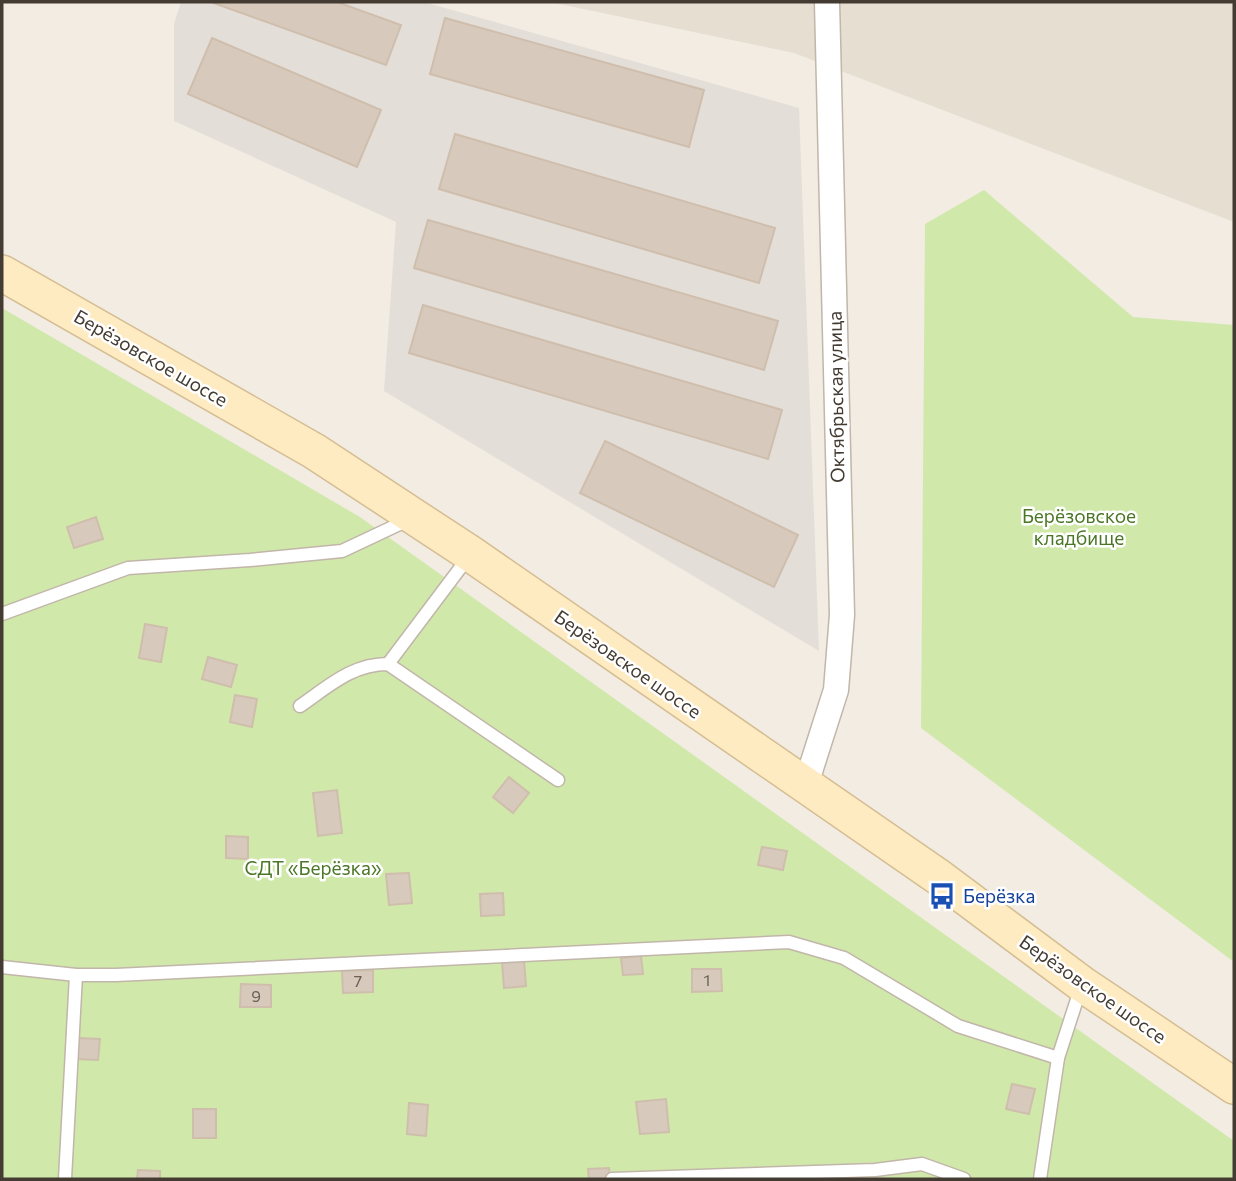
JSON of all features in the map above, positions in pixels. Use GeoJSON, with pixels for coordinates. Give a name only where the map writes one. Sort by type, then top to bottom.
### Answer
{"type":"FeatureCollection","features":[{"type":"Feature","properties":{"kind":"street","name":"Октябрьская улица"},"geometry":{"type":"LineString","coordinates":[[805,787],[836,690],[842,615],[827,2]]}},
{"type":"Feature","properties":{"kind":"street","name":"Берёзовское шоссе"},"geometry":{"type":"LineString","coordinates":[[2,273],[314,451],[471,554],[940,878],[1082,984],[1234,1086]]}},
{"type":"Feature","properties":{"kind":"lane"},"geometry":{"type":"LineString","coordinates":[[2,614],[128,568],[342,551],[414,518]]}},
{"type":"Feature","properties":{"kind":"lane"},"geometry":{"type":"LineString","coordinates":[[388,664],[471,554]]}},
{"type":"Feature","properties":{"kind":"lane"},"geometry":{"type":"LineString","coordinates":[[300,706],[344,675],[370,664],[388,664],[558,780]]}},
{"type":"Feature","properties":{"kind":"lane"},"geometry":{"type":"LineString","coordinates":[[2,967],[76,975],[116,975],[789,942],[844,958],[958,1026],[1058,1058]]}},
{"type":"Feature","properties":{"kind":"lane"},"geometry":{"type":"LineString","coordinates":[[65,1179],[76,975]]}},
{"type":"Feature","properties":{"kind":"lane"},"geometry":{"type":"LineString","coordinates":[[1040,1179],[1058,1058],[1082,984]]}},
{"type":"Feature","properties":{"kind":"lane"},"geometry":{"type":"LineString","coordinates":[[612,1179],[875,1170],[922,1164],[964,1179]]}},
{"type":"Feature","properties":{"kind":"shaded area"},"geometry":{"type":"Polygon","coordinates":[[[181,2],[424,2],[799,108],[819,651],[384,391],[396,222],[174,121],[174,24],[181,2]]]}},
{"type":"Feature","properties":{"kind":"shaded area"},"geometry":{"type":"Polygon","coordinates":[[[550,2],[1234,2],[1234,222],[794,53],[550,2]]]}},
{"type":"Feature","properties":{"kind":"green space","name":"Берёзовское кладбище"},"geometry":{"type":"Polygon","coordinates":[[[984,190],[1133,317],[1234,325],[1234,962],[921,728],[925,224],[984,190]]]}},
{"type":"Feature","properties":{"kind":"green space","name":"СДТ «Берёзка»"},"geometry":{"type":"Polygon","coordinates":[[[2,308],[360,517],[1234,1141],[1234,1179],[2,1179],[2,308]]]}},
{"type":"Feature","properties":{"kind":"building"},"geometry":{"type":"Polygon","coordinates":[[[211,2],[337,2],[401,25],[386,65],[211,2]]]}},
{"type":"Feature","properties":{"kind":"building"},"geometry":{"type":"Polygon","coordinates":[[[445,18],[704,90],[689,147],[430,74],[445,18]]]}},
{"type":"Feature","properties":{"kind":"building"},"geometry":{"type":"Polygon","coordinates":[[[212,38],[381,110],[357,167],[188,94],[212,38]]]}},
{"type":"Feature","properties":{"kind":"building"},"geometry":{"type":"Polygon","coordinates":[[[455,134],[775,228],[759,283],[439,189],[455,134]]]}},
{"type":"Feature","properties":{"kind":"building"},"geometry":{"type":"Polygon","coordinates":[[[428,220],[778,321],[764,370],[414,268],[428,220]]]}},
{"type":"Feature","properties":{"kind":"building"},"geometry":{"type":"Polygon","coordinates":[[[423,305],[782,410],[768,459],[409,353],[423,305]]]}},
{"type":"Feature","properties":{"kind":"building"},"geometry":{"type":"Polygon","coordinates":[[[605,441],[798,535],[774,587],[580,493],[605,441]]]}},
{"type":"Feature","properties":{"kind":"building"},"geometry":{"type":"Polygon","coordinates":[[[96,517],[103,539],[74,548],[67,527],[96,517]]]}},
{"type":"Feature","properties":{"kind":"building"},"geometry":{"type":"Polygon","coordinates":[[[145,624],[167,628],[161,662],[139,658],[145,624]]]}},
{"type":"Feature","properties":{"kind":"building"},"geometry":{"type":"Polygon","coordinates":[[[208,657],[237,665],[231,687],[202,679],[208,657]]]}},
{"type":"Feature","properties":{"kind":"building"},"geometry":{"type":"Polygon","coordinates":[[[235,695],[257,699],[252,727],[230,722],[235,695]]]}},
{"type":"Feature","properties":{"kind":"building"},"geometry":{"type":"Polygon","coordinates":[[[509,777],[529,793],[513,813],[493,797],[509,777]]]}},
{"type":"Feature","properties":{"kind":"building"},"geometry":{"type":"Polygon","coordinates":[[[337,790],[342,833],[318,836],[313,793],[337,790]]]}},
{"type":"Feature","properties":{"kind":"building"},"geometry":{"type":"Polygon","coordinates":[[[226,836],[248,837],[248,859],[226,858],[226,836]]]}},
{"type":"Feature","properties":{"kind":"building"},"geometry":{"type":"Polygon","coordinates":[[[762,847],[787,851],[783,870],[758,865],[762,847]]]}},
{"type":"Feature","properties":{"kind":"building"},"geometry":{"type":"Polygon","coordinates":[[[409,873],[412,903],[389,905],[386,874],[409,873]]]}},
{"type":"Feature","properties":{"kind":"building"},"geometry":{"type":"Polygon","coordinates":[[[503,893],[504,915],[481,916],[480,894],[503,893]]]}},
{"type":"Feature","properties":{"kind":"building"},"geometry":{"type":"Polygon","coordinates":[[[641,956],[643,974],[623,975],[621,958],[641,956]]]}},
{"type":"Feature","properties":{"kind":"building"},"geometry":{"type":"Polygon","coordinates":[[[524,960],[526,986],[504,988],[502,962],[524,960]]]}},
{"type":"Feature","properties":{"kind":"building"},"geometry":{"type":"Polygon","coordinates":[[[692,969],[721,969],[722,991],[692,992],[692,969]]]}},
{"type":"Feature","properties":{"kind":"building"},"geometry":{"type":"Polygon","coordinates":[[[373,970],[373,992],[343,993],[342,971],[373,970]]]}},
{"type":"Feature","properties":{"kind":"building"},"geometry":{"type":"Polygon","coordinates":[[[241,984],[271,985],[271,1007],[240,1007],[241,984]]]}},
{"type":"Feature","properties":{"kind":"building"},"geometry":{"type":"Polygon","coordinates":[[[78,1038],[100,1039],[98,1060],[76,1059],[78,1038]]]}},
{"type":"Feature","properties":{"kind":"building"},"geometry":{"type":"Polygon","coordinates":[[[1012,1084],[1035,1089],[1029,1114],[1006,1109],[1012,1084]]]}},
{"type":"Feature","properties":{"kind":"building"},"geometry":{"type":"Polygon","coordinates":[[[666,1099],[669,1132],[640,1134],[636,1102],[666,1099]]]}},
{"type":"Feature","properties":{"kind":"building"},"geometry":{"type":"Polygon","coordinates":[[[409,1103],[428,1105],[426,1136],[407,1134],[409,1103]]]}},
{"type":"Feature","properties":{"kind":"building"},"geometry":{"type":"Polygon","coordinates":[[[193,1109],[216,1109],[216,1138],[193,1138],[193,1109]]]}},
{"type":"Feature","properties":{"kind":"building"},"geometry":{"type":"Polygon","coordinates":[[[609,1168],[610,1179],[589,1179],[588,1169],[609,1168]]]}},
{"type":"Feature","properties":{"kind":"building"},"geometry":{"type":"Polygon","coordinates":[[[138,1170],[160,1171],[160,1179],[137,1179],[138,1170]]]}},
{"type":"Feature","properties":{"kind":"place","name":"Берёзка"},"geometry":{"type":"Point","coordinates":[942,896]}}]}
